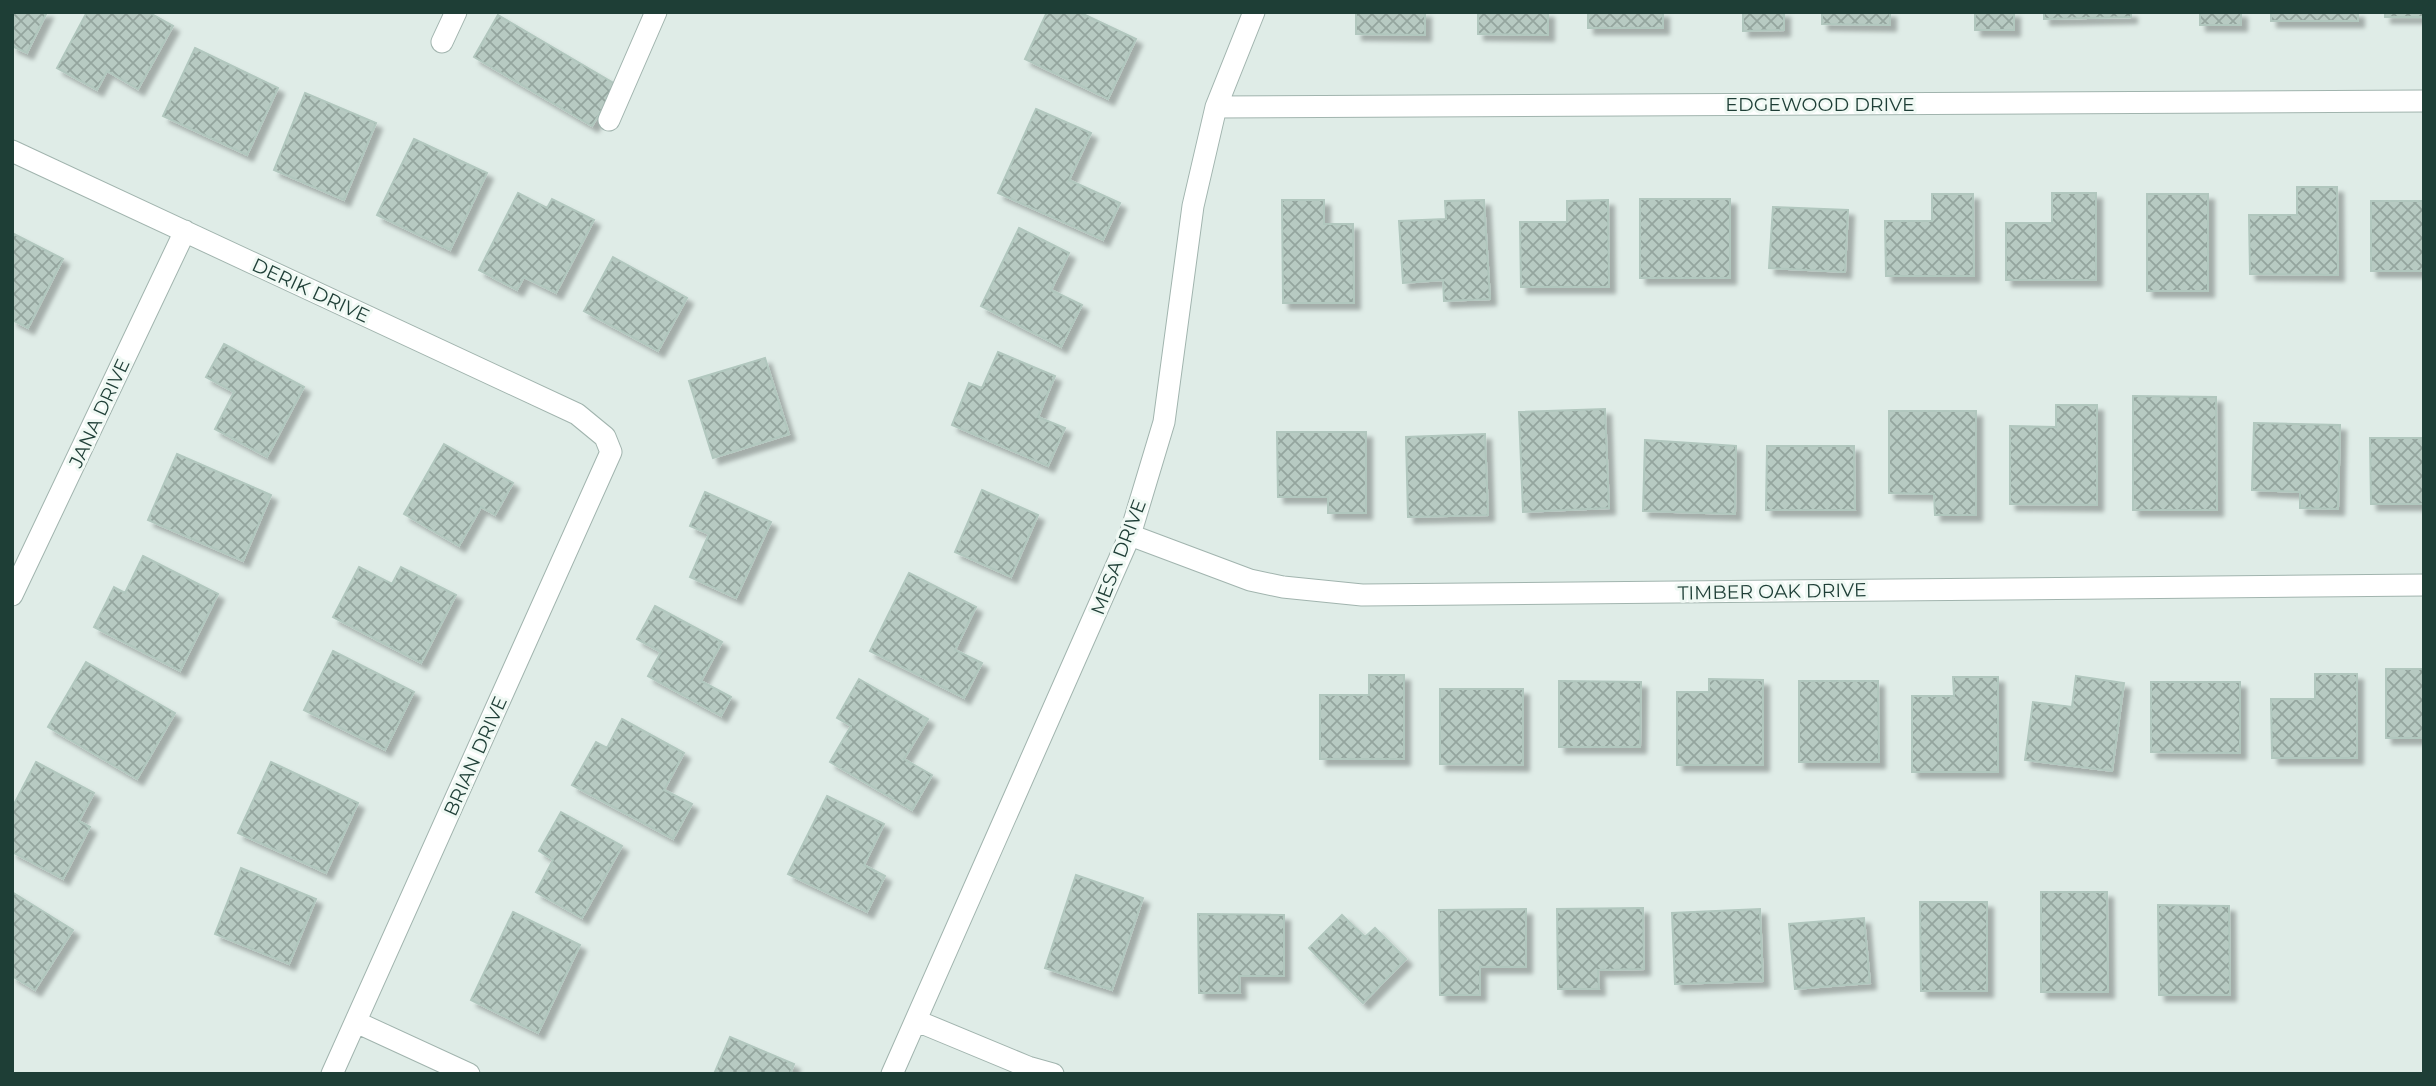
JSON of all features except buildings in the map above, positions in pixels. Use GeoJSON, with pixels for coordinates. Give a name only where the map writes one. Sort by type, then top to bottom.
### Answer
{"type":"FeatureCollection","features":[{"type":"Feature","properties":{"kind":"street"},"geometry":{"type":"LineString","coordinates":[[442,42],[456,12]]}},
{"type":"Feature","properties":{"kind":"street"},"geometry":{"type":"LineString","coordinates":[[609,120],[656,12]]}},
{"type":"Feature","properties":{"kind":"street","name":"MESA DRIVE"},"geometry":{"type":"LineString","coordinates":[[892,1074],[1130,535],[1164,422],[1193,206],[1216,107],[1254,12]]}},
{"type":"Feature","properties":{"kind":"street","name":"EDGEWOOD DRIVE"},"geometry":{"type":"LineString","coordinates":[[1216,107],[2424,101]]}},
{"type":"Feature","properties":{"kind":"street","name":"DERIK DRIVE"},"geometry":{"type":"LineString","coordinates":[[12,151],[577,414],[605,437]]}},
{"type":"Feature","properties":{"kind":"street","name":"JANA DRIVE"},"geometry":{"type":"LineString","coordinates":[[12,595],[185,232]]}},
{"type":"Feature","properties":{"kind":"street","name":"BRIAN DRIVE"},"geometry":{"type":"LineString","coordinates":[[332,1074],[611,452],[605,437]]}},
{"type":"Feature","properties":{"kind":"street","name":"TIMBER OAK DRIVE"},"geometry":{"type":"LineString","coordinates":[[1130,535],[1250,580],[1283,587],[1362,595],[2424,584]]}},
{"type":"Feature","properties":{"kind":"street"},"geometry":{"type":"LineString","coordinates":[[917,1021],[1028,1067],[1053,1074]]}},
{"type":"Feature","properties":{"kind":"street"},"geometry":{"type":"LineString","coordinates":[[356,1022],[469,1074]]}}]}
